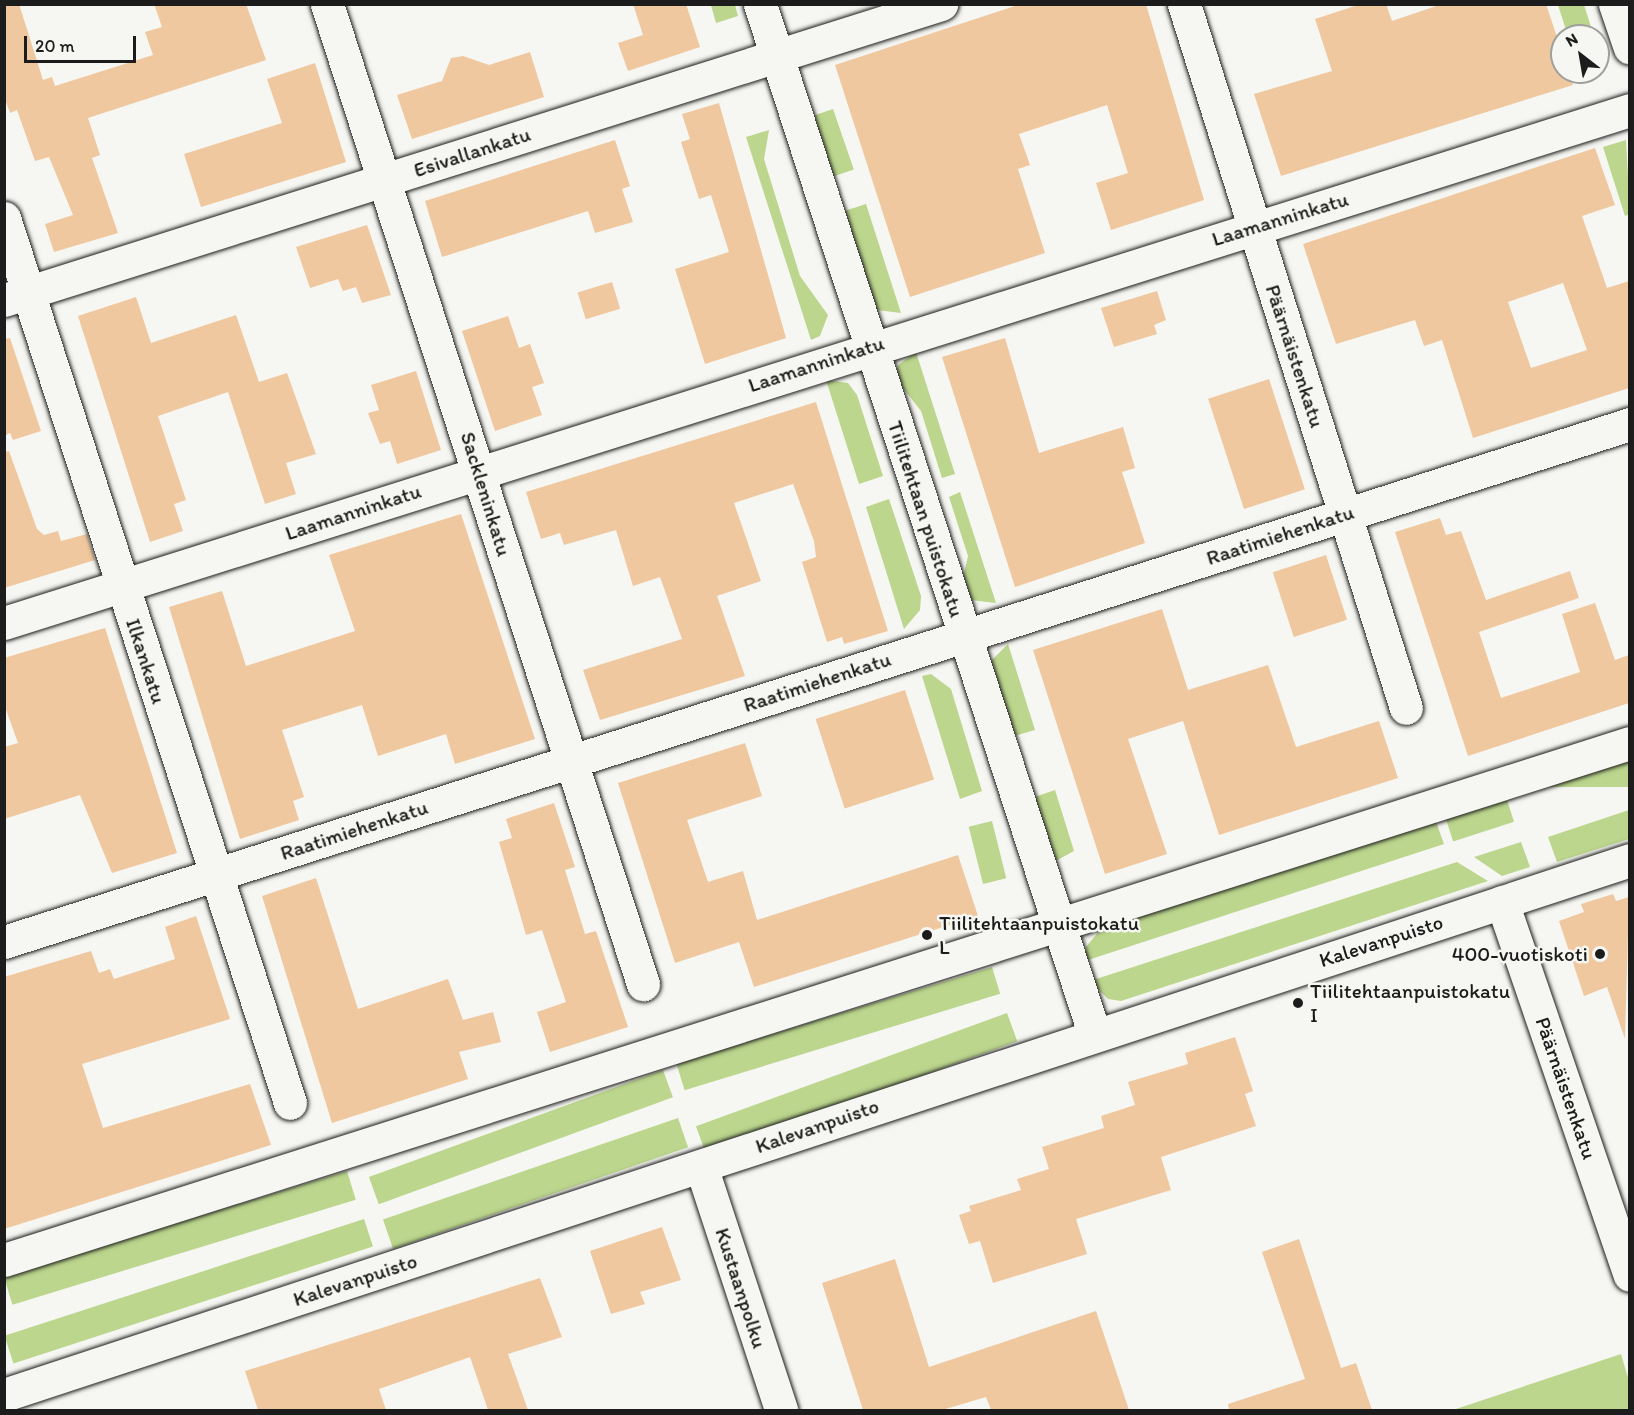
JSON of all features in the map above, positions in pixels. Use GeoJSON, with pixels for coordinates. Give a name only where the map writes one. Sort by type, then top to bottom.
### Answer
{"type":"FeatureCollection","features":[{"type":"Feature","properties":{"kind":"street","name":"Sackleninkatu"},"geometry":{"type":"LineString","coordinates":[[327,4],[479,472],[569,761],[644,984]]}},
{"type":"Feature","properties":{"kind":"street","name":"Tiilitehtaan puistokatu"},"geometry":{"type":"LineString","coordinates":[[760,4],[1056,924],[1094,1033]]}},
{"type":"Feature","properties":{"kind":"street","name":"Esivallankatu"},"geometry":{"type":"LineString","coordinates":[[16,296],[941,4]]}},
{"type":"Feature","properties":{"kind":"street","name":"Päärnäistenkatu"},"geometry":{"type":"LineString","coordinates":[[1184,4],[1406,708]]}},
{"type":"Feature","properties":{"kind":"street"},"geometry":{"type":"LineString","coordinates":[[1616,4],[1629,48]]}},
{"type":"Feature","properties":{"kind":"street","name":"Laamanninkatu"},"geometry":{"type":"LineString","coordinates":[[4,623],[870,347],[1629,110]]}},
{"type":"Feature","properties":{"kind":"street","name":"Ilkankatu"},"geometry":{"type":"LineString","coordinates":[[4,218],[16,296],[122,586],[290,1103]]}},
{"type":"Feature","properties":{"kind":"street","name":"Raatimiehenkatu"},"geometry":{"type":"LineString","coordinates":[[4,942],[1629,424]]}},
{"type":"Feature","properties":{"kind":"street"},"geometry":{"type":"LineString","coordinates":[[4,1260],[1629,743]]}},
{"type":"Feature","properties":{"kind":"street","name":"Kalevanpuisto"},"geometry":{"type":"LineString","coordinates":[[4,1395],[701,1166],[1094,1033],[1629,860]]}},
{"type":"Feature","properties":{"kind":"street","name":"Päärnäistenkatu"},"geometry":{"type":"LineString","coordinates":[[1502,902],[1629,1275]]}},
{"type":"Feature","properties":{"kind":"street","name":"Kustaanpolku"},"geometry":{"type":"LineString","coordinates":[[701,1166],[781,1410]]}},
{"type":"Feature","properties":{"kind":"green space"},"geometry":{"type":"Polygon","coordinates":[[[711,5],[735,5],[738,16],[716,23],[711,5]]]}},
{"type":"Feature","properties":{"kind":"green space"},"geometry":{"type":"Polygon","coordinates":[[[1558,5],[1584,5],[1590,24],[1564,24],[1558,5]]]}},
{"type":"Feature","properties":{"kind":"green space"},"geometry":{"type":"Polygon","coordinates":[[[833,109],[854,170],[831,177],[810,117],[833,109]]]}},
{"type":"Feature","properties":{"kind":"green space"},"geometry":{"type":"Polygon","coordinates":[[[769,130],[764,159],[800,276],[828,315],[820,336],[811,340],[746,137],[769,130]]]}},
{"type":"Feature","properties":{"kind":"green space"},"geometry":{"type":"Polygon","coordinates":[[[1626,140],[1630,214],[1625,216],[1603,147],[1626,140]]]}},
{"type":"Feature","properties":{"kind":"green space"},"geometry":{"type":"Polygon","coordinates":[[[866,204],[901,313],[877,310],[868,298],[841,212],[866,204]]]}},
{"type":"Feature","properties":{"kind":"green space"},"geometry":{"type":"Polygon","coordinates":[[[916,352],[955,474],[942,478],[921,411],[895,378],[898,365],[916,352]]]}},
{"type":"Feature","properties":{"kind":"green space"},"geometry":{"type":"Polygon","coordinates":[[[826,380],[848,383],[857,395],[883,476],[859,484],[826,380]]]}},
{"type":"Feature","properties":{"kind":"green space"},"geometry":{"type":"Polygon","coordinates":[[[960,492],[996,603],[970,600],[962,582],[968,556],[949,497],[960,492]]]}},
{"type":"Feature","properties":{"kind":"green space"},"geometry":{"type":"Polygon","coordinates":[[[889,499],[921,596],[920,610],[904,629],[866,507],[889,499]]]}},
{"type":"Feature","properties":{"kind":"green space"},"geometry":{"type":"Polygon","coordinates":[[[1008,644],[1035,730],[1011,737],[990,662],[1008,644]]]}},
{"type":"Feature","properties":{"kind":"green space"},"geometry":{"type":"Polygon","coordinates":[[[931,674],[951,689],[982,791],[960,799],[922,676],[931,674]]]}},
{"type":"Feature","properties":{"kind":"green space"},"geometry":{"type":"Polygon","coordinates":[[[1528,760],[1629,760],[1629,787],[1528,787],[1528,760]]]}},
{"type":"Feature","properties":{"kind":"green space"},"geometry":{"type":"Polygon","coordinates":[[[1055,790],[1074,851],[1052,863],[1029,799],[1055,790]]]}},
{"type":"Feature","properties":{"kind":"green space"},"geometry":{"type":"Polygon","coordinates":[[[1506,797],[1514,822],[1453,842],[1445,817],[1506,797]]]}},
{"type":"Feature","properties":{"kind":"green space"},"geometry":{"type":"Polygon","coordinates":[[[1629,810],[1629,839],[1557,862],[1548,837],[1629,810]]]}},
{"type":"Feature","properties":{"kind":"green space"},"geometry":{"type":"Polygon","coordinates":[[[1435,819],[1444,844],[1085,961],[1086,947],[1104,925],[1435,819]]]}},
{"type":"Feature","properties":{"kind":"green space"},"geometry":{"type":"Polygon","coordinates":[[[992,821],[1006,878],[983,884],[969,827],[992,821]]]}},
{"type":"Feature","properties":{"kind":"green space"},"geometry":{"type":"Polygon","coordinates":[[[1521,842],[1530,867],[1502,876],[1474,857],[1521,842]]]}},
{"type":"Feature","properties":{"kind":"green space"},"geometry":{"type":"Polygon","coordinates":[[[1457,862],[1488,881],[1121,1001],[1108,999],[1090,981],[1457,862]]]}},
{"type":"Feature","properties":{"kind":"green space"},"geometry":{"type":"Polygon","coordinates":[[[992,967],[1000,994],[685,1090],[676,1063],[992,967]]]}},
{"type":"Feature","properties":{"kind":"green space"},"geometry":{"type":"Polygon","coordinates":[[[1007,1013],[1017,1041],[706,1154],[696,1126],[1007,1013]]]}},
{"type":"Feature","properties":{"kind":"green space"},"geometry":{"type":"Polygon","coordinates":[[[663,1070],[673,1097],[379,1204],[369,1177],[663,1070]]]}},
{"type":"Feature","properties":{"kind":"green space"},"geometry":{"type":"Polygon","coordinates":[[[678,1118],[688,1147],[393,1249],[383,1220],[678,1118]]]}},
{"type":"Feature","properties":{"kind":"green space"},"geometry":{"type":"Polygon","coordinates":[[[347,1171],[356,1200],[12,1305],[4,1276],[347,1171]]]}},
{"type":"Feature","properties":{"kind":"green space"},"geometry":{"type":"Polygon","coordinates":[[[364,1219],[373,1247],[13,1363],[5,1336],[364,1219]]]}},
{"type":"Feature","properties":{"kind":"green space"},"geometry":{"type":"Polygon","coordinates":[[[1621,1354],[1629,1381],[1629,1410],[1453,1410],[1621,1354]]]}},
{"type":"Feature","properties":{"kind":"building"},"geometry":{"type":"Polygon","coordinates":[[[4,4],[19,4],[43,80],[52,77],[55,86],[153,55],[145,32],[162,27],[154,4],[246,4],[266,60],[88,118],[100,155],[92,158],[118,233],[54,252],[45,224],[73,215],[49,157],[35,161],[17,110],[10,113],[4,96],[4,4]]]}},
{"type":"Feature","properties":{"kind":"building"},"geometry":{"type":"Polygon","coordinates":[[[633,4],[686,4],[700,47],[628,71],[618,43],[643,35],[633,4]]]}},
{"type":"Feature","properties":{"kind":"building"},"geometry":{"type":"Polygon","coordinates":[[[1021,4],[1146,4],[1204,200],[1111,230],[1096,183],[1128,173],[1107,105],[1019,134],[1030,165],[1018,169],[1045,253],[910,297],[835,65],[1021,4]]]}},
{"type":"Feature","properties":{"kind":"building"},"geometry":{"type":"Polygon","coordinates":[[[1361,4],[1386,4],[1392,21],[1442,4],[1546,4],[1553,24],[1550,24],[1550,84],[1573,85],[1281,176],[1254,94],[1332,71],[1315,19],[1361,4]]]}},
{"type":"Feature","properties":{"kind":"building"},"geometry":{"type":"Polygon","coordinates":[[[530,52],[544,97],[412,139],[397,95],[442,81],[451,58],[463,56],[489,65],[530,52]]]}},
{"type":"Feature","properties":{"kind":"building"},"geometry":{"type":"Polygon","coordinates":[[[315,63],[346,162],[201,207],[184,154],[282,123],[267,79],[315,63]]]}},
{"type":"Feature","properties":{"kind":"building"},"geometry":{"type":"Polygon","coordinates":[[[719,103],[786,338],[705,364],[675,269],[729,252],[711,195],[699,199],[681,142],[690,139],[682,114],[719,103]]]}},
{"type":"Feature","properties":{"kind":"building"},"geometry":{"type":"Polygon","coordinates":[[[615,140],[630,186],[622,189],[633,222],[595,233],[588,211],[442,257],[425,201],[615,140]]]}},
{"type":"Feature","properties":{"kind":"building"},"geometry":{"type":"Polygon","coordinates":[[[1595,148],[1615,205],[1582,216],[1607,288],[1629,281],[1629,388],[1473,438],[1442,340],[1424,346],[1415,320],[1336,344],[1303,244],[1595,148]],[[1563,283],[1508,302],[1531,368],[1587,350],[1563,283]]]}},
{"type":"Feature","properties":{"kind":"building"},"geometry":{"type":"Polygon","coordinates":[[[367,225],[391,295],[362,303],[356,287],[343,291],[338,279],[310,288],[296,247],[367,225]]]}},
{"type":"Feature","properties":{"kind":"building"},"geometry":{"type":"Polygon","coordinates":[[[612,282],[620,309],[586,319],[578,293],[612,282]]]}},
{"type":"Feature","properties":{"kind":"building"},"geometry":{"type":"Polygon","coordinates":[[[1157,291],[1166,320],[1154,325],[1157,334],[1114,347],[1101,308],[1157,291]]]}},
{"type":"Feature","properties":{"kind":"building"},"geometry":{"type":"Polygon","coordinates":[[[136,297],[151,343],[236,315],[259,382],[287,373],[316,454],[286,463],[296,494],[265,504],[228,392],[158,416],[186,500],[174,504],[183,531],[150,542],[78,316],[136,297]]]}},
{"type":"Feature","properties":{"kind":"building"},"geometry":{"type":"Polygon","coordinates":[[[508,316],[519,348],[530,344],[544,383],[532,387],[542,415],[495,431],[462,331],[508,316]]]}},
{"type":"Feature","properties":{"kind":"building"},"geometry":{"type":"Polygon","coordinates":[[[10,338],[41,431],[13,440],[10,433],[4,436],[4,339],[10,338]]]}},
{"type":"Feature","properties":{"kind":"building"},"geometry":{"type":"Polygon","coordinates":[[[1005,338],[1039,453],[1123,427],[1135,468],[1122,472],[1145,543],[1015,587],[942,357],[1005,338]]]}},
{"type":"Feature","properties":{"kind":"building"},"geometry":{"type":"Polygon","coordinates":[[[416,371],[441,450],[397,464],[390,441],[380,444],[368,413],[379,410],[371,385],[416,371]]]}},
{"type":"Feature","properties":{"kind":"building"},"geometry":{"type":"Polygon","coordinates":[[[1269,379],[1305,489],[1244,509],[1208,399],[1269,379]]]}},
{"type":"Feature","properties":{"kind":"building"},"geometry":{"type":"Polygon","coordinates":[[[816,402],[888,631],[844,644],[842,637],[827,642],[802,562],[816,557],[814,541],[793,484],[734,503],[761,581],[717,596],[745,676],[600,720],[583,670],[682,639],[660,577],[633,586],[616,530],[564,545],[560,533],[541,539],[526,492],[816,402]]]}},
{"type":"Feature","properties":{"kind":"building"},"geometry":{"type":"Polygon","coordinates":[[[9,451],[37,529],[44,535],[58,531],[61,541],[87,534],[95,560],[4,588],[4,452],[9,451]]]}},
{"type":"Feature","properties":{"kind":"building"},"geometry":{"type":"Polygon","coordinates":[[[461,514],[535,739],[455,764],[446,734],[378,756],[362,705],[282,730],[304,797],[293,801],[299,820],[240,839],[169,607],[222,591],[246,666],[355,631],[329,555],[461,514]]]}},
{"type":"Feature","properties":{"kind":"building"},"geometry":{"type":"Polygon","coordinates":[[[1440,518],[1446,535],[1461,531],[1486,600],[1570,571],[1579,598],[1479,632],[1501,698],[1580,672],[1562,614],[1595,603],[1615,660],[1629,655],[1629,703],[1468,756],[1395,532],[1440,518]]]}},
{"type":"Feature","properties":{"kind":"building"},"geometry":{"type":"Polygon","coordinates":[[[1326,555],[1347,620],[1294,637],[1273,572],[1326,555]]]}},
{"type":"Feature","properties":{"kind":"building"},"geometry":{"type":"Polygon","coordinates":[[[1162,609],[1188,690],[1268,665],[1296,747],[1379,721],[1398,778],[1219,835],[1183,721],[1128,739],[1167,854],[1105,874],[1033,650],[1162,609]]]}},
{"type":"Feature","properties":{"kind":"building"},"geometry":{"type":"Polygon","coordinates":[[[105,628],[177,853],[112,873],[80,795],[4,819],[4,747],[18,743],[4,704],[4,658],[105,628]]]}},
{"type":"Feature","properties":{"kind":"building"},"geometry":{"type":"Polygon","coordinates":[[[905,690],[934,779],[845,808],[816,719],[905,690]]]}},
{"type":"Feature","properties":{"kind":"building"},"geometry":{"type":"Polygon","coordinates":[[[745,743],[762,796],[687,820],[708,882],[743,871],[757,920],[958,855],[978,916],[754,987],[739,942],[675,963],[618,783],[745,743]]]}},
{"type":"Feature","properties":{"kind":"building"},"geometry":{"type":"Polygon","coordinates":[[[554,803],[575,867],[565,870],[585,934],[596,931],[628,1027],[550,1052],[537,1012],[566,1002],[542,930],[526,935],[499,842],[512,838],[506,819],[554,803]]]}},
{"type":"Feature","properties":{"kind":"building"},"geometry":{"type":"Polygon","coordinates":[[[316,878],[358,1009],[448,979],[463,1020],[493,1012],[501,1042],[459,1052],[468,1079],[332,1123],[262,896],[316,878]]]}},
{"type":"Feature","properties":{"kind":"building","name":"400-vuotiskoti"},"geometry":{"type":"Polygon","coordinates":[[[1613,894],[1616,901],[1629,897],[1625,1039],[1607,987],[1584,996],[1559,921],[1584,912],[1581,904],[1613,894]]]}},
{"type":"Feature","properties":{"kind":"building"},"geometry":{"type":"Polygon","coordinates":[[[196,916],[230,1019],[82,1064],[103,1128],[250,1084],[271,1145],[4,1229],[4,977],[91,951],[99,973],[110,969],[114,979],[175,959],[165,927],[196,916]]]}},
{"type":"Feature","properties":{"kind":"building"},"geometry":{"type":"Polygon","coordinates":[[[1235,1037],[1253,1091],[1245,1094],[1256,1126],[1161,1157],[1171,1190],[1076,1219],[1087,1254],[993,1283],[980,1241],[969,1244],[959,1215],[971,1211],[969,1206],[1021,1190],[1017,1179],[1049,1169],[1042,1147],[1104,1128],[1101,1116],[1135,1105],[1128,1082],[1188,1064],[1185,1053],[1235,1037]]]}},
{"type":"Feature","properties":{"kind":"building"},"geometry":{"type":"Polygon","coordinates":[[[662,1227],[681,1280],[640,1292],[645,1304],[611,1314],[590,1251],[662,1227]]]}},
{"type":"Feature","properties":{"kind":"building"},"geometry":{"type":"Polygon","coordinates":[[[1299,1239],[1341,1368],[1356,1363],[1372,1410],[1229,1410],[1228,1404],[1305,1379],[1262,1252],[1299,1239]]]}},
{"type":"Feature","properties":{"kind":"building"},"geometry":{"type":"Polygon","coordinates":[[[895,1259],[929,1367],[1096,1311],[1129,1410],[991,1410],[986,1397],[942,1410],[863,1410],[822,1283],[895,1259]]]}},
{"type":"Feature","properties":{"kind":"building"},"geometry":{"type":"Polygon","coordinates":[[[540,1278],[562,1337],[508,1354],[528,1410],[488,1410],[470,1357],[379,1389],[386,1410],[258,1410],[245,1371],[540,1278]]]}},
{"type":"Feature","properties":{"kind":"place","name":"Tiilitehtaanpuistokatu L"},"geometry":{"type":"Point","coordinates":[927,935]}},
{"type":"Feature","properties":{"kind":"place","name":"400-vuotiskoti"},"geometry":{"type":"Point","coordinates":[1600,954]}},
{"type":"Feature","properties":{"kind":"place","name":"Tiilitehtaanpuistokatu I"},"geometry":{"type":"Point","coordinates":[1298,1003]}}]}
